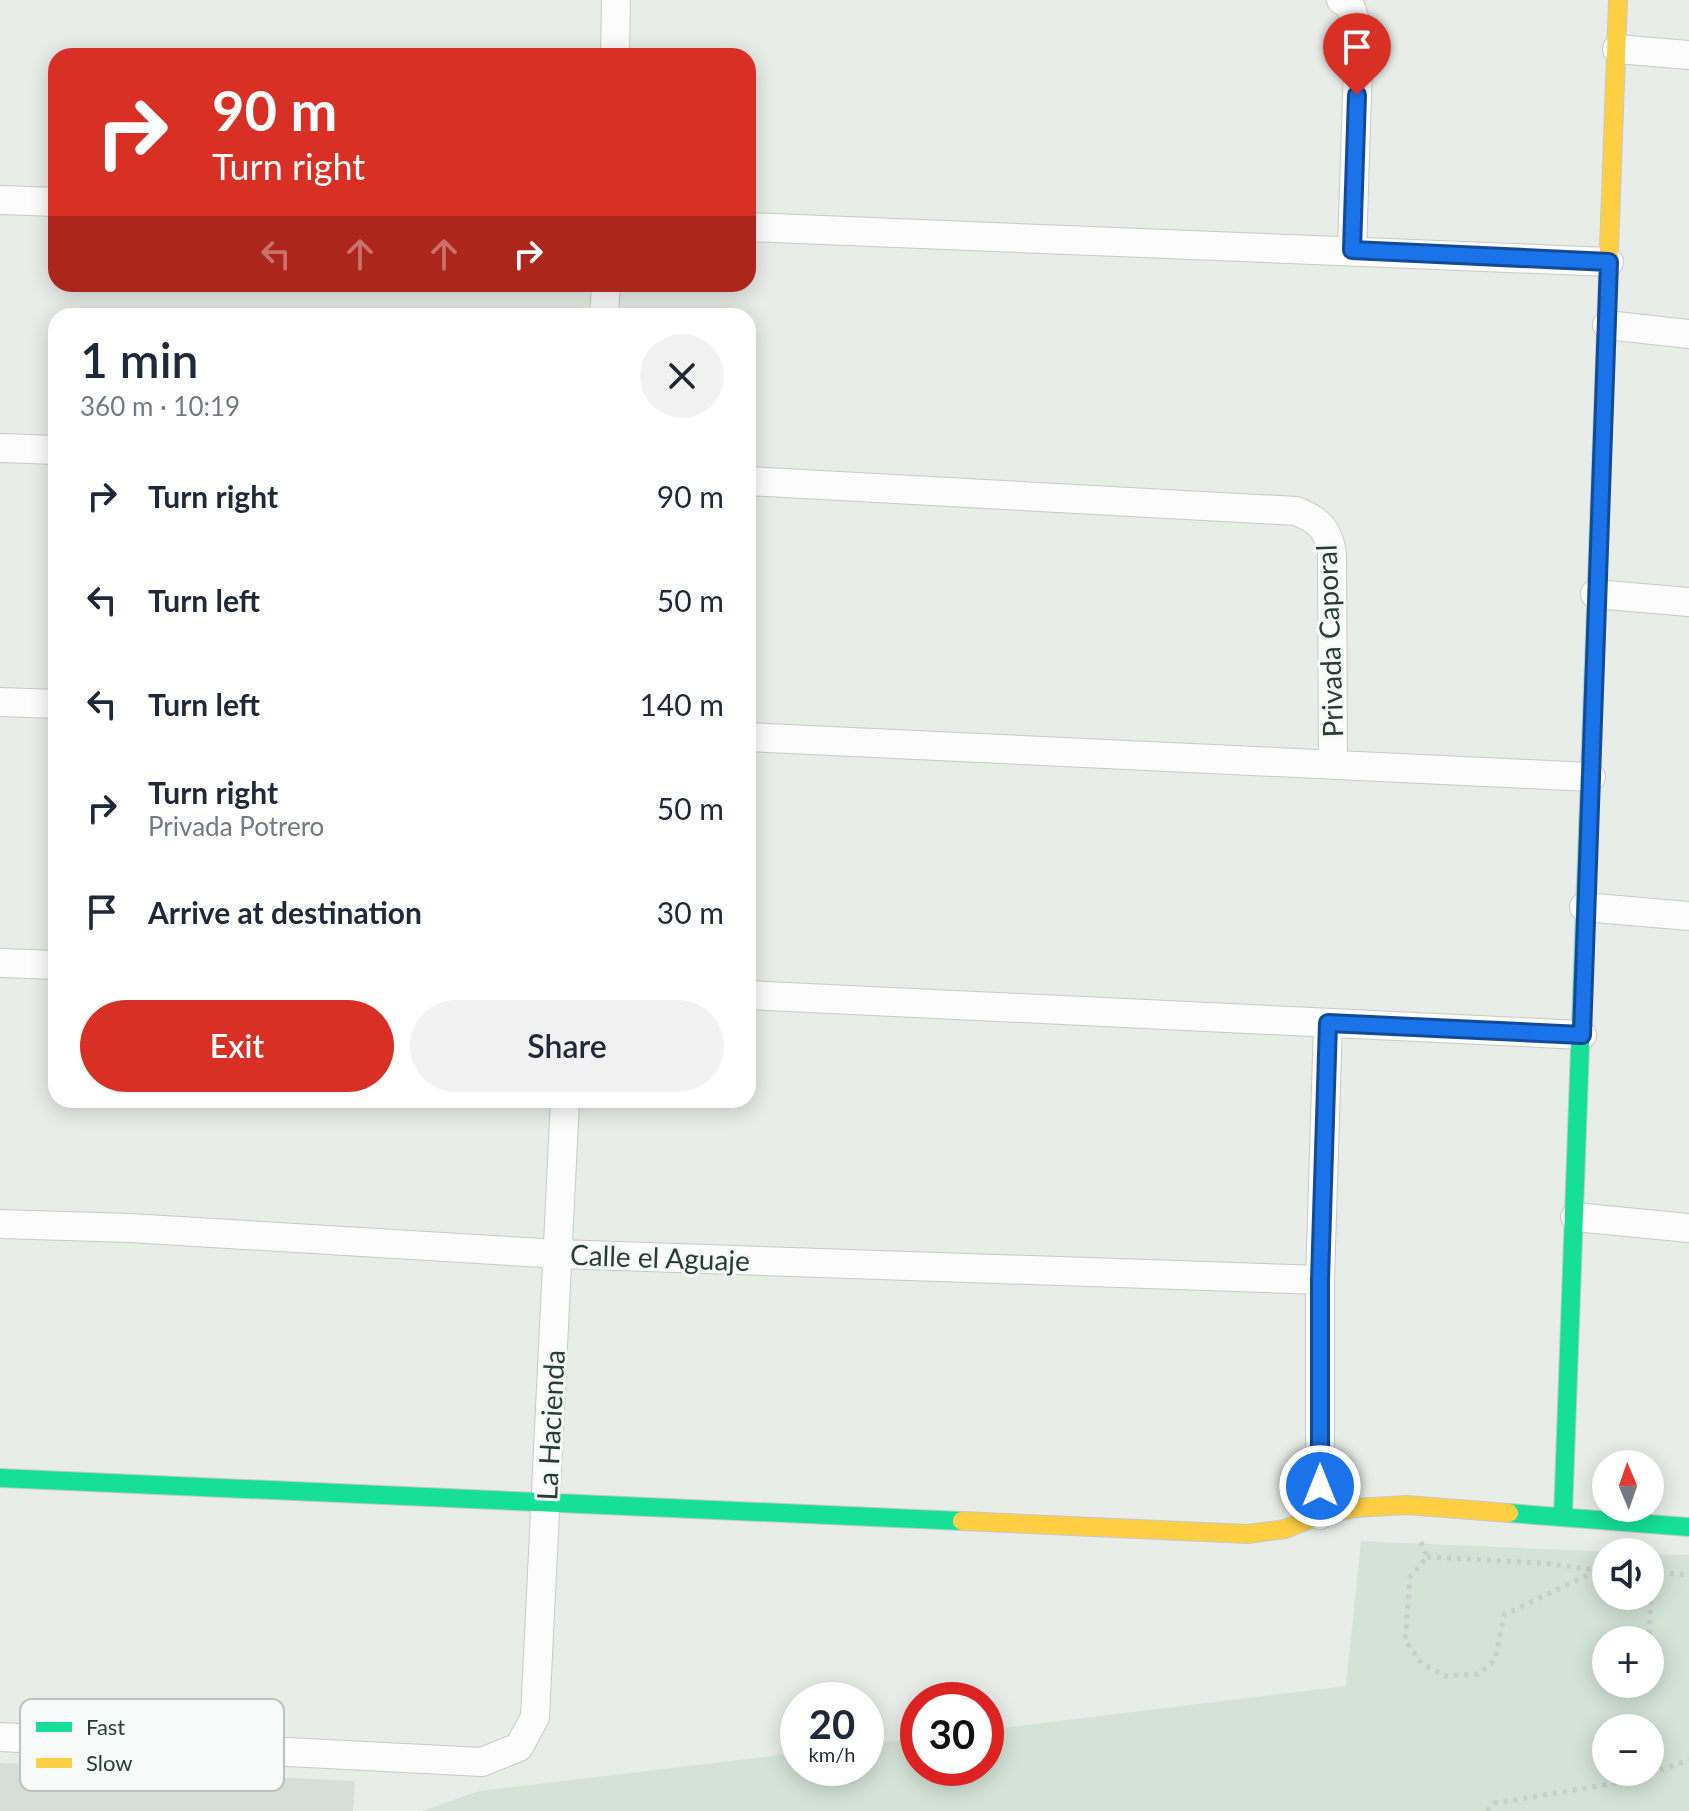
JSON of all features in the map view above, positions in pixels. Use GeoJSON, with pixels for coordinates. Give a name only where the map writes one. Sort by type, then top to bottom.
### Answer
{"type":"FeatureCollection","features":[{"type":"Feature","properties":{"kind":"street"},"geometry":{"type":"LineString","coordinates":[[615,48],[616,0]]}},
{"type":"Feature","properties":{"kind":"street"},"geometry":{"type":"LineString","coordinates":[[1563,1515],[1618,0]]}},
{"type":"Feature","properties":{"kind":"street"},"geometry":{"type":"LineString","coordinates":[[1346,2],[1359,33],[1352,250]]}},
{"type":"Feature","properties":{"kind":"street"},"geometry":{"type":"LineString","coordinates":[[1617,49],[1689,55]]}},
{"type":"Feature","properties":{"kind":"street"},"geometry":{"type":"LineString","coordinates":[[0,200],[48,202]]}},
{"type":"Feature","properties":{"kind":"street"},"geometry":{"type":"LineString","coordinates":[[756,227],[1609,262]]}},
{"type":"Feature","properties":{"kind":"street"},"geometry":{"type":"LineString","coordinates":[[1607,325],[1689,334]]}},
{"type":"Feature","properties":{"kind":"street"},"geometry":{"type":"LineString","coordinates":[[0,448],[48,450]]}},
{"type":"Feature","properties":{"kind":"street","name":"Privada Caporal"},"geometry":{"type":"LineString","coordinates":[[756,481],[1296,511],[1317,519],[1329,534],[1332,553],[1333,765]]}},
{"type":"Feature","properties":{"kind":"street"},"geometry":{"type":"LineString","coordinates":[[1595,594],[1689,602]]}},
{"type":"Feature","properties":{"kind":"street"},"geometry":{"type":"LineString","coordinates":[[0,702],[48,704]]}},
{"type":"Feature","properties":{"kind":"street"},"geometry":{"type":"LineString","coordinates":[[756,737],[1591,777]]}},
{"type":"Feature","properties":{"kind":"street"},"geometry":{"type":"LineString","coordinates":[[1584,907],[1689,916]]}},
{"type":"Feature","properties":{"kind":"street"},"geometry":{"type":"LineString","coordinates":[[0,963],[48,965]]}},
{"type":"Feature","properties":{"kind":"street"},"geometry":{"type":"LineString","coordinates":[[756,995],[1582,1035]]}},
{"type":"Feature","properties":{"kind":"street"},"geometry":{"type":"LineString","coordinates":[[1320,1515],[1320,1280],[1328,1023]]}},
{"type":"Feature","properties":{"kind":"street","name":"La Hacienda"},"geometry":{"type":"LineString","coordinates":[[284,1752],[482,1762],[519,1747],[535,1717],[565,1108]]}},
{"type":"Feature","properties":{"kind":"street"},"geometry":{"type":"LineString","coordinates":[[1575,1217],[1689,1228]]}},
{"type":"Feature","properties":{"kind":"street","name":"Calle el Aguaje"},"geometry":{"type":"LineString","coordinates":[[0,1224],[130,1228],[559,1254],[1320,1280]]}},
{"type":"Feature","properties":{"kind":"street"},"geometry":{"type":"LineString","coordinates":[[0,1478],[1248,1534],[1285,1529],[1320,1515],[1355,1508],[1406,1505],[1689,1527]]}},
{"type":"Feature","properties":{"kind":"street","name":"La Hacienda"},"geometry":{"type":"LineString","coordinates":[[0,1737],[20,1738]]}},
{"type":"Feature","properties":{"kind":"path"},"geometry":{"type":"LineString","coordinates":[[1406,1505],[1427,1557]]}},
{"type":"Feature","properties":{"kind":"path"},"geometry":{"type":"LineString","coordinates":[[1655,1538],[1657,1524]]}},
{"type":"Feature","properties":{"kind":"path"},"geometry":{"type":"LineString","coordinates":[[1427,1557],[1410,1577],[1405,1640],[1422,1664],[1446,1676],[1478,1674],[1495,1660],[1504,1615],[1592,1573]]}},
{"type":"Feature","properties":{"kind":"path"},"geometry":{"type":"LineString","coordinates":[[1427,1557],[1542,1563],[1592,1569]]}},
{"type":"Feature","properties":{"kind":"path"},"geometry":{"type":"LineString","coordinates":[[1664,1573],[1689,1575]]}},
{"type":"Feature","properties":{"kind":"path"},"geometry":{"type":"LineString","coordinates":[[1487,1811],[1495,1803],[1629,1781],[1689,1760]]}},
{"type":"Feature","properties":{"kind":"shaded area"},"geometry":{"type":"Polygon","coordinates":[[[0,1763],[20,1764],[20,1791],[284,1791],[284,1777],[355,1781],[353,1811],[0,1811],[0,1763]]]}},
{"type":"Feature","properties":{"kind":"green space"},"geometry":{"type":"Polygon","coordinates":[[[1361,1541],[1592,1551],[1592,1610],[1664,1610],[1664,1554],[1689,1555],[1689,1811],[422,1811],[479,1791],[780,1755],[780,1786],[884,1786],[884,1742],[900,1740],[900,1786],[1004,1786],[1004,1728],[1346,1686],[1361,1541]]]}},
{"type":"Feature","properties":{"kind":"traffic: fast"},"geometry":{"type":"LineString","coordinates":[[1563,1515],[1602,442]]}},
{"type":"Feature","properties":{"kind":"traffic: fast"},"geometry":{"type":"LineString","coordinates":[[0,1478],[962,1521]]}},
{"type":"Feature","properties":{"kind":"traffic: fast"},"geometry":{"type":"LineString","coordinates":[[1509,1513],[1689,1527]]}},
{"type":"Feature","properties":{"kind":"traffic: slow"},"geometry":{"type":"LineString","coordinates":[[1602,442],[1618,0]]}},
{"type":"Feature","properties":{"kind":"traffic: slow"},"geometry":{"type":"LineString","coordinates":[[962,1521],[1248,1534],[1285,1529],[1320,1515],[1355,1508],[1406,1505],[1509,1513]]}},
{"type":"Feature","properties":{"kind":"route"},"geometry":{"type":"LineString","coordinates":[[1320,1486],[1320,1280],[1328,1023],[1582,1035],[1584,907],[1609,262],[1352,250],[1357,95]]}}]}
